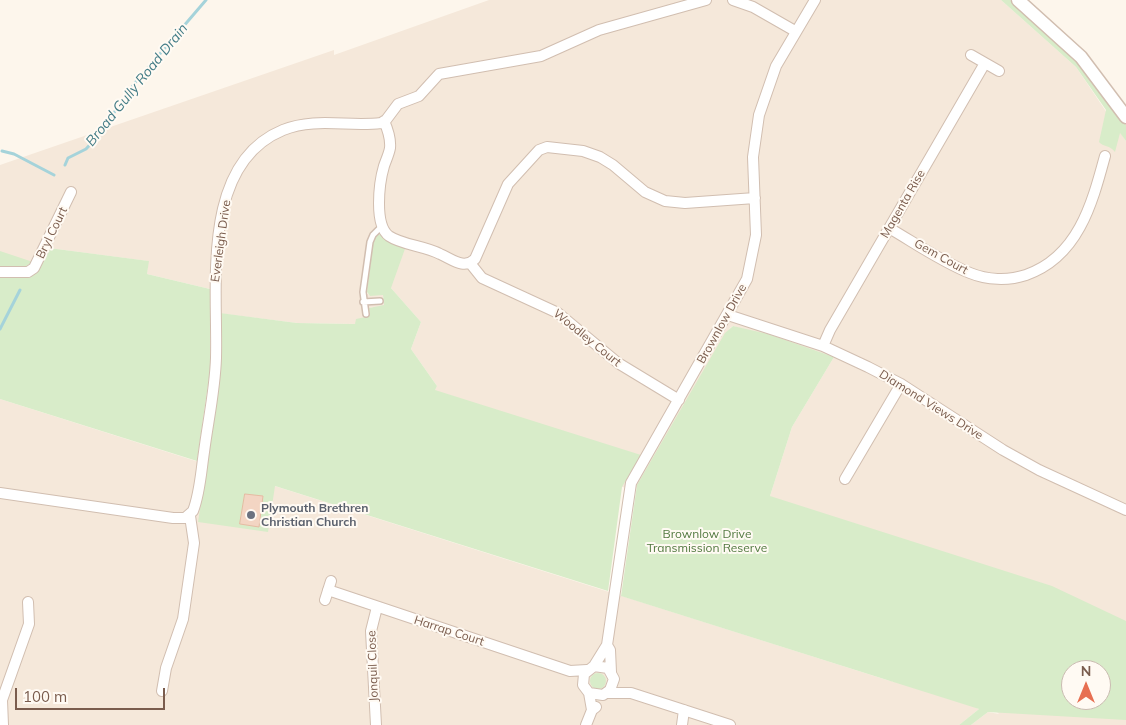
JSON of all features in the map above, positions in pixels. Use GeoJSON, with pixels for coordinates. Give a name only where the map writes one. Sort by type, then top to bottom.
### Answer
{"type":"FeatureCollection","features":[{"type":"Feature","properties":{"kind":"street"},"geometry":{"type":"LineString","coordinates":[[706,0],[600,30],[541,56],[439,74],[416,98],[395,107],[384,122],[389,134],[390,146],[382,175],[379,217],[381,227],[388,235],[396,239],[431,250],[458,263],[470,264],[475,259],[512,178],[539,150],[547,147],[584,151],[600,157],[613,164],[644,192],[664,201],[685,203],[755,198]]}},
{"type":"Feature","properties":{"kind":"street"},"geometry":{"type":"LineString","coordinates":[[733,0],[754,7],[795,31]]}},
{"type":"Feature","properties":{"kind":"street","name":"Brownlow Drive"},"geometry":{"type":"LineString","coordinates":[[591,668],[607,645],[631,483],[747,279],[754,257],[757,224],[753,157],[759,116],[776,66],[815,0]]}},
{"type":"Feature","properties":{"kind":"street"},"geometry":{"type":"LineString","coordinates":[[1018,0],[1077,53],[1126,117]]}},
{"type":"Feature","properties":{"kind":"street"},"geometry":{"type":"LineString","coordinates":[[971,55],[999,71]]}},
{"type":"Feature","properties":{"kind":"street","name":"Magenta Rise"},"geometry":{"type":"LineString","coordinates":[[823,346],[985,63]]}},
{"type":"Feature","properties":{"kind":"street","name":"Everleigh Drive"},"geometry":{"type":"LineString","coordinates":[[190,516],[197,496],[214,383],[215,284],[219,234],[228,191],[236,172],[258,145],[284,130],[317,123],[384,122]]}},
{"type":"Feature","properties":{"kind":"street","name":"Gem Court"},"geometry":{"type":"LineString","coordinates":[[889,228],[970,273],[1001,279],[1023,276],[1053,262],[1074,240],[1091,205],[1104,156]]}},
{"type":"Feature","properties":{"kind":"street","name":"Bryl Court"},"geometry":{"type":"LineString","coordinates":[[0,272],[28,272],[34,268],[71,192]]}},
{"type":"Feature","properties":{"kind":"street","name":"Woodley Court"},"geometry":{"type":"LineString","coordinates":[[470,264],[482,278],[558,313],[626,369],[679,400]]}},
{"type":"Feature","properties":{"kind":"street","name":"Diamond Views Drive"},"geometry":{"type":"LineString","coordinates":[[728,315],[823,346],[900,384],[1003,450],[1039,470],[1126,510]]}},
{"type":"Feature","properties":{"kind":"street"},"geometry":{"type":"LineString","coordinates":[[845,479],[900,384]]}},
{"type":"Feature","properties":{"kind":"street"},"geometry":{"type":"LineString","coordinates":[[0,493],[173,518],[190,516],[194,538],[183,619],[166,668],[162,691]]}},
{"type":"Feature","properties":{"kind":"street","name":"Harrap Court"},"geometry":{"type":"LineString","coordinates":[[328,590],[570,671],[591,668]]}},
{"type":"Feature","properties":{"kind":"street"},"geometry":{"type":"LineString","coordinates":[[3,725],[2,700],[29,624],[28,602]]}},
{"type":"Feature","properties":{"kind":"street","name":"Jonquil Close"},"geometry":{"type":"LineString","coordinates":[[376,725],[371,631],[377,607]]}},
{"type":"Feature","properties":{"kind":"street","name":"Brownlow Drive"},"geometry":{"type":"LineString","coordinates":[[607,645],[610,650],[612,675]]}},
{"type":"Feature","properties":{"kind":"street"},"geometry":{"type":"LineString","coordinates":[[592,710],[584,674],[591,668],[604,666],[631,693]]}},
{"type":"Feature","properties":{"kind":"street","name":"Harrap Court"},"geometry":{"type":"LineString","coordinates":[[570,671],[586,689]]}},
{"type":"Feature","properties":{"kind":"street"},"geometry":{"type":"LineString","coordinates":[[586,725],[592,710],[612,687],[612,675]]}},
{"type":"Feature","properties":{"kind":"street"},"geometry":{"type":"LineString","coordinates":[[586,689],[605,694],[631,693],[730,725]]}},
{"type":"Feature","properties":{"kind":"street"},"geometry":{"type":"LineString","coordinates":[[682,725],[684,710]]}},
{"type":"Feature","properties":{"kind":"lane"},"geometry":{"type":"LineString","coordinates":[[366,314],[364,302],[370,242],[373,235],[381,227]]}},
{"type":"Feature","properties":{"kind":"lane"},"geometry":{"type":"LineString","coordinates":[[364,302],[380,301]]}},
{"type":"Feature","properties":{"kind":"shaded area"},"geometry":{"type":"Polygon","coordinates":[[[489,0],[1001,0],[1076,67],[1126,141],[1126,725],[971,725],[988,712],[999,714],[770,496],[792,427],[834,357],[733,326],[730,328],[636,489],[433,460],[398,453],[437,386],[411,349],[421,322],[391,288],[372,247],[367,294],[383,295],[384,306],[369,308],[370,316],[355,324],[297,323],[209,312],[210,289],[147,274],[148,261],[41,247],[32,263],[0,267],[0,165],[334,50],[334,55],[489,0]]]}},
{"type":"Feature","properties":{"kind":"shaded area"},"geometry":{"type":"Polygon","coordinates":[[[0,399],[887,680],[946,694],[979,709],[959,725],[0,725],[0,399]]]}},
{"type":"Feature","properties":{"kind":"green space"},"geometry":{"type":"Polygon","coordinates":[[[1001,0],[1010,0],[1068,51],[1090,74],[1126,125],[1126,141],[1120,133],[1115,152],[1099,142],[1106,110],[1076,67],[1001,0]]]}},
{"type":"Feature","properties":{"kind":"green space","name":"Brownlow Drive Transmission Reserve"},"geometry":{"type":"Polygon","coordinates":[[[381,234],[406,246],[391,288],[421,322],[411,349],[437,386],[435,390],[641,455],[622,487],[608,591],[275,486],[268,532],[198,522],[219,387],[221,358],[220,313],[297,323],[355,324],[356,319],[370,316],[369,308],[384,305],[383,295],[370,296],[367,292],[373,243],[376,236],[381,234]]]}},
{"type":"Feature","properties":{"kind":"green space"},"geometry":{"type":"Polygon","coordinates":[[[49,248],[149,261],[147,274],[210,289],[210,371],[197,461],[0,399],[0,276],[33,275],[38,271],[49,248]]]}},
{"type":"Feature","properties":{"kind":"green space"},"geometry":{"type":"Polygon","coordinates":[[[0,251],[33,262],[23,268],[0,267],[0,251]]]}},
{"type":"Feature","properties":{"kind":"green space","name":"Brownlow Drive Transmission Reserve"},"geometry":{"type":"Polygon","coordinates":[[[733,326],[768,334],[834,357],[792,427],[770,496],[1052,586],[1126,621],[1126,720],[988,712],[971,725],[959,725],[979,709],[621,596],[637,485],[725,333],[733,326]]]}},
{"type":"Feature","properties":{"kind":"green space"},"geometry":{"type":"Polygon","coordinates":[[[595,673],[601,673],[606,678],[604,687],[595,689],[590,684],[590,678],[595,673]]]}},
{"type":"Feature","properties":{"kind":"building","name":"Plymouth Brethren Christian Church"},"geometry":{"type":"Polygon","coordinates":[[[245,494],[263,496],[259,527],[240,524],[245,494]]]}},
{"type":"Feature","properties":{"kind":"waterway","name":"Broad Gully Road Drain"},"geometry":{"type":"LineString","coordinates":[[65,165],[68,158],[86,149],[97,137],[134,84],[206,0]]}},
{"type":"Feature","properties":{"kind":"waterway"},"geometry":{"type":"LineString","coordinates":[[2,151],[14,154],[54,175]]}},
{"type":"Feature","properties":{"kind":"waterway","name":"Broad Gully Road Drain"},"geometry":{"type":"LineString","coordinates":[[0,329],[20,290]]}},
{"type":"Feature","properties":{"kind":"place","name":"Plymouth Brethren Christian Church"},"geometry":{"type":"Point","coordinates":[251,515]}}]}
